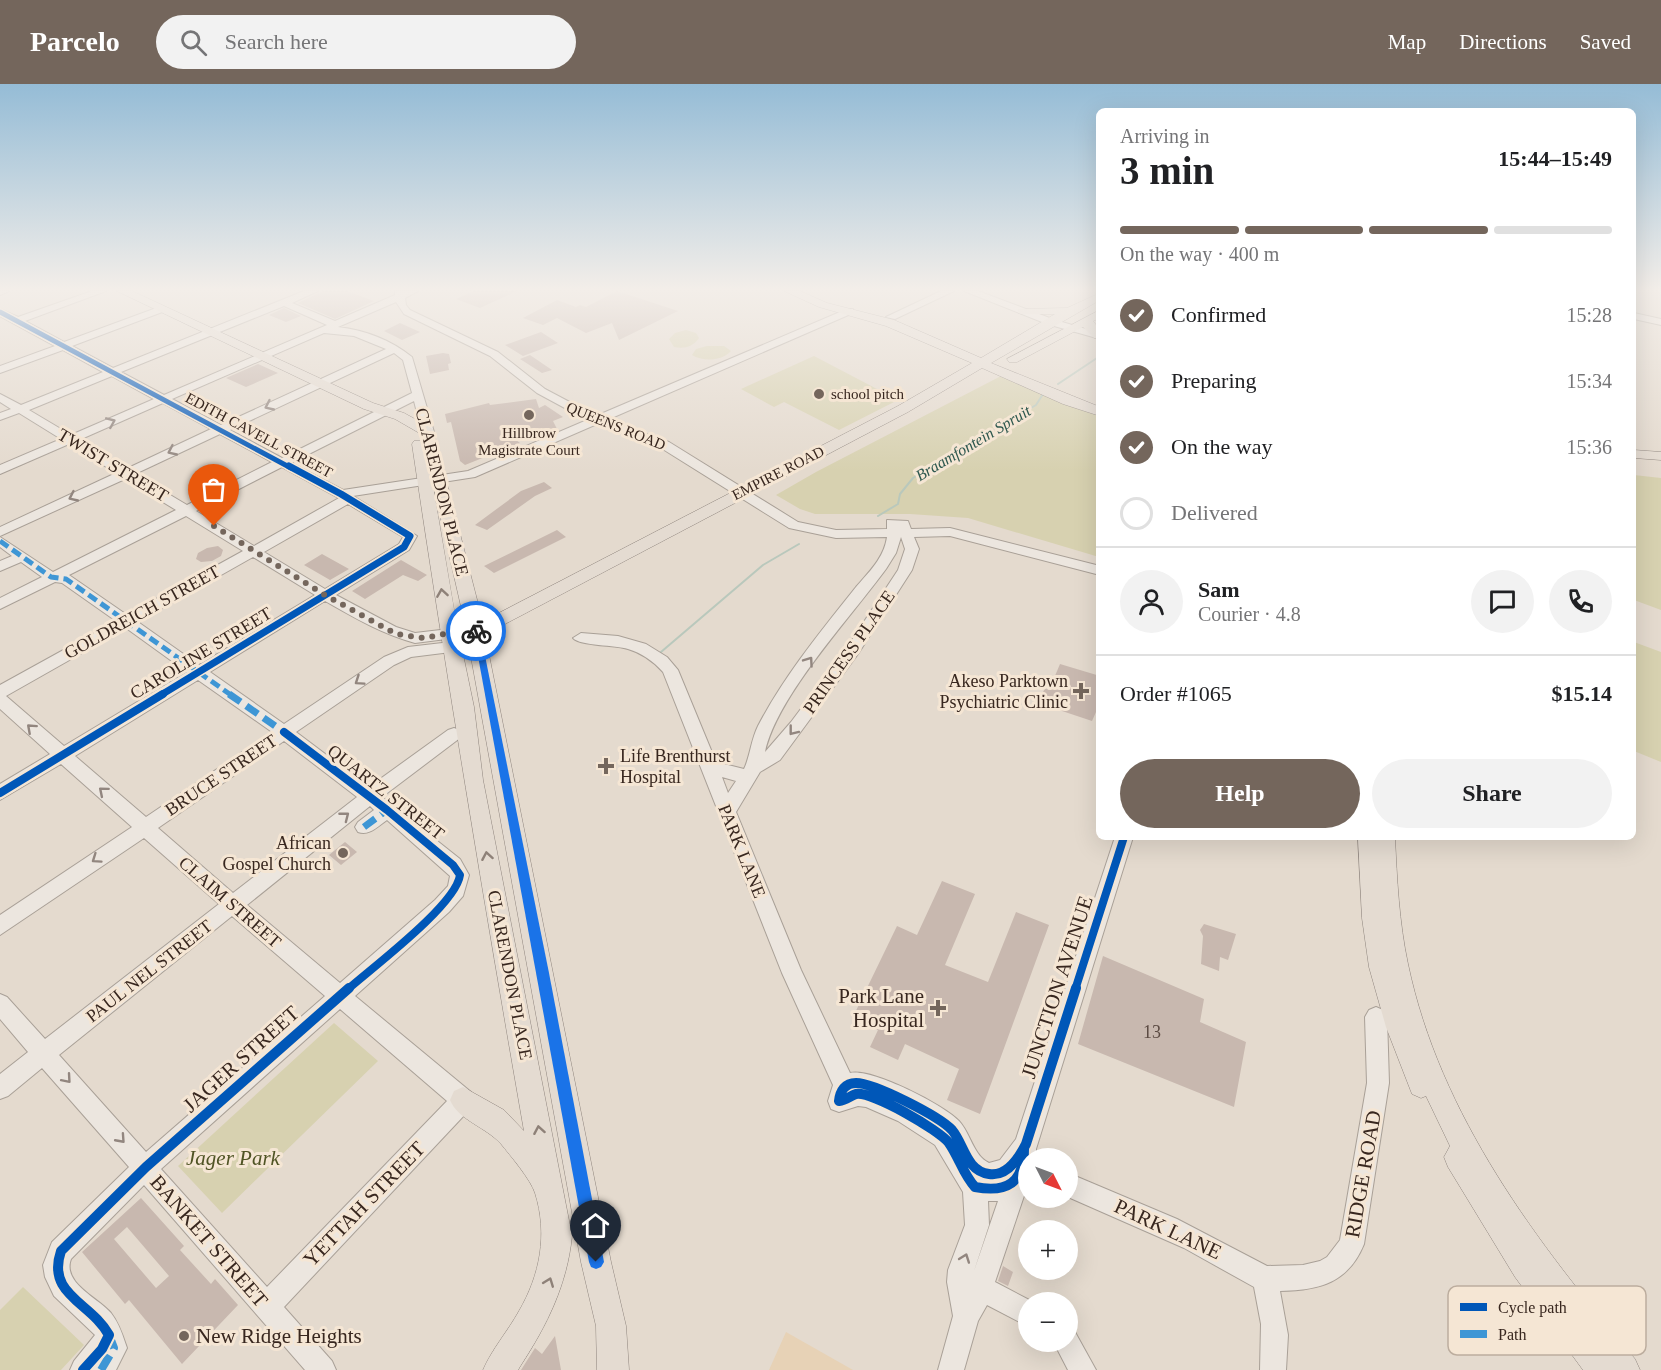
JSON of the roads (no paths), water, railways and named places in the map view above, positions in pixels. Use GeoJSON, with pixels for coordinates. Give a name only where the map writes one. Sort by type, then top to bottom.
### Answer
{"type":"FeatureCollection","features":[{"type":"Feature","properties":{"kind":"main road"},"geometry":{"type":"LineString","coordinates":[[249,351],[428,432]]}},
{"type":"Feature","properties":{"kind":"main road"},"geometry":{"type":"LineString","coordinates":[[961,351],[1096,404]]}},
{"type":"Feature","properties":{"kind":"main road"},"geometry":{"type":"LineString","coordinates":[[966,351],[1068,401],[1096,411]]}},
{"type":"Feature","properties":{"kind":"main road","name":"EMPIRE ROAD"},"geometry":{"type":"LineString","coordinates":[[992,363],[1009,351]]}},
{"type":"Feature","properties":{"kind":"main road","name":"EMPIRE ROAD"},"geometry":{"type":"LineString","coordinates":[[450,640],[477,635],[511,614],[746,496],[992,363],[1019,351]]}},
{"type":"Feature","properties":{"kind":"main road","name":"CLARENDON PLACE"},"geometry":{"type":"LineString","coordinates":[[377,409],[416,434],[477,635],[543,973],[596,1262],[611,1326],[613,1370]]}},
{"type":"Feature","properties":{"kind":"main road","name":"CLARENDON PLACE"},"geometry":{"type":"LineString","coordinates":[[428,432],[450,640],[464,707],[488,864],[557,1236],[552,1278],[535,1315],[499,1370]]}},
{"type":"Feature","properties":{"kind":"main road"},"geometry":{"type":"LineString","coordinates":[[1636,454],[1661,456]]}},
{"type":"Feature","properties":{"kind":"main road"},"geometry":{"type":"LineString","coordinates":[[1636,462],[1661,464]]}},
{"type":"Feature","properties":{"kind":"main road"},"geometry":{"type":"LineString","coordinates":[[1369,840],[1374,915],[1381,966],[1399,1030],[1424,1094],[1481,1199],[1541,1286]]}},
{"type":"Feature","properties":{"kind":"main road"},"geometry":{"type":"LineString","coordinates":[[1384,840],[1386,892],[1395,962],[1407,1010],[1438,1091],[1464,1141],[1521,1235],[1557,1286]]}},
{"type":"Feature","properties":{"kind":"main road"},"geometry":{"type":"LineString","coordinates":[[463,1101],[495,1120],[509,1133],[549,1187]]}},
{"type":"Feature","properties":{"kind":"main road"},"geometry":{"type":"LineString","coordinates":[[1592,1355],[1603,1370]]}},
{"type":"Feature","properties":{"kind":"main road"},"geometry":{"type":"LineString","coordinates":[[1612,1355],[1624,1370]]}},
{"type":"Feature","properties":{"kind":"street"},"geometry":{"type":"LineString","coordinates":[[0,370],[50,351]]}},
{"type":"Feature","properties":{"kind":"street","name":"EDITH CAVELL STREET"},"geometry":{"type":"LineString","coordinates":[[72,351],[344,496],[408,534]]}},
{"type":"Feature","properties":{"kind":"street"},"geometry":{"type":"LineString","coordinates":[[0,417],[164,351]]}},
{"type":"Feature","properties":{"kind":"street"},"geometry":{"type":"LineString","coordinates":[[0,470],[274,351]]}},
{"type":"Feature","properties":{"kind":"street"},"geometry":{"type":"LineString","coordinates":[[0,532],[389,351]]}},
{"type":"Feature","properties":{"kind":"street","name":"CLARENDON PLACE"},"geometry":{"type":"LineString","coordinates":[[397,351],[408,359],[428,432]]}},
{"type":"Feature","properties":{"kind":"street","name":"QUEENS ROAD"},"geometry":{"type":"LineString","coordinates":[[488,351],[552,398],[596,420],[658,441],[794,525],[823,532],[851,535],[940,522],[976,527],[1096,560]]}},
{"type":"Feature","properties":{"kind":"street","name":"GOLDREICH STREET"},"geometry":{"type":"LineString","coordinates":[[0,692],[255,550],[344,496],[471,474],[755,351]]}},
{"type":"Feature","properties":{"kind":"street"},"geometry":{"type":"LineString","coordinates":[[0,604],[280,462],[377,409],[416,395]]}},
{"type":"Feature","properties":{"kind":"street","name":"TWIST STREET"},"geometry":{"type":"LineString","coordinates":[[0,397],[255,550],[325,595],[396,634],[415,638],[450,640]]}},
{"type":"Feature","properties":{"kind":"street","name":"QUEENS ROAD"},"geometry":{"type":"LineString","coordinates":[[899,528],[963,534],[1096,570]]}},
{"type":"Feature","properties":{"kind":"street","name":"PRINCESS PLACE"},"geometry":{"type":"LineString","coordinates":[[751,772],[774,755],[797,726],[853,650],[905,570],[912,549],[899,528]]}},
{"type":"Feature","properties":{"kind":"street","name":"PRINCESS PLACE"},"geometry":{"type":"LineString","coordinates":[[727,812],[751,772],[755,748],[774,712],[836,624],[888,556],[899,528]]}},
{"type":"Feature","properties":{"kind":"street","name":"CAROLINE STREET"},"geometry":{"type":"LineString","coordinates":[[0,794],[196,672],[404,547],[409,540],[408,534]]}},
{"type":"Feature","properties":{"kind":"street"},"geometry":{"type":"LineString","coordinates":[[0,541],[51,577]]}},
{"type":"Feature","properties":{"kind":"street"},"geometry":{"type":"LineString","coordinates":[[0,567],[22,556]]}},
{"type":"Feature","properties":{"kind":"street","name":"QUARTZ STREET"},"geometry":{"type":"LineString","coordinates":[[51,577],[66,579],[284,732],[387,810],[458,870],[459,883]]}},
{"type":"Feature","properties":{"kind":"street"},"geometry":{"type":"LineString","coordinates":[[389,661],[396,644],[396,634]]}},
{"type":"Feature","properties":{"kind":"street","name":"PARK LANE"},"geometry":{"type":"LineString","coordinates":[[581,638],[612,639],[632,644],[657,656],[670,669],[803,998],[845,1086],[838,1095],[838,1101],[846,1100],[857,1094],[870,1097],[944,1137],[964,1174],[978,1179]]}},
{"type":"Feature","properties":{"kind":"street","name":"BRUCE STREET"},"geometry":{"type":"LineString","coordinates":[[0,926],[389,661],[408,652],[450,640]]}},
{"type":"Feature","properties":{"kind":"street","name":"CLAIM STREET"},"geometry":{"type":"LineString","coordinates":[[0,700],[233,905],[463,1101]]}},
{"type":"Feature","properties":{"kind":"street","name":"PAUL NEL STREET"},"geometry":{"type":"LineString","coordinates":[[44,1053],[369,797],[454,734]]}},
{"type":"Feature","properties":{"kind":"street"},"geometry":{"type":"LineString","coordinates":[[708,767],[751,772]]}},
{"type":"Feature","properties":{"kind":"street"},"geometry":{"type":"LineString","coordinates":[[364,827],[387,810]]}},
{"type":"Feature","properties":{"kind":"street","name":"JUNCTION AVENUE"},"geometry":{"type":"LineString","coordinates":[[1027,1148],[1123,840]]}},
{"type":"Feature","properties":{"kind":"street","name":"JAGER STREET"},"geometry":{"type":"LineString","coordinates":[[109,1335],[106,1328],[57,1278],[54,1269],[56,1261],[70,1241],[146,1167],[442,906],[451,897],[459,883]]}},
{"type":"Feature","properties":{"kind":"street","name":"BANKET STREET"},"geometry":{"type":"LineString","coordinates":[[0,1004],[323,1370]]}},
{"type":"Feature","properties":{"kind":"street","name":"RIDGE ROAD"},"geometry":{"type":"LineString","coordinates":[[1264,1279],[1322,1275],[1345,1258],[1352,1244],[1378,1083],[1376,1017]]}},
{"type":"Feature","properties":{"kind":"street"},"geometry":{"type":"LineString","coordinates":[[0,1088],[44,1053]]}},
{"type":"Feature","properties":{"kind":"street"},"geometry":{"type":"LineString","coordinates":[[845,1086],[862,1083],[892,1095],[940,1121],[956,1136],[978,1179],[1018,1167]]}},
{"type":"Feature","properties":{"kind":"street","name":"YETTAH STREET"},"geometry":{"type":"LineString","coordinates":[[266,1307],[463,1101]]}},
{"type":"Feature","properties":{"kind":"street","name":"JUNCTION AVENUE"},"geometry":{"type":"LineString","coordinates":[[951,1370],[966,1316],[976,1300],[1018,1177]]}},
{"type":"Feature","properties":{"kind":"street","name":"JUNCTION AVENUE"},"geometry":{"type":"LineString","coordinates":[[966,1316],[960,1282],[977,1225],[978,1179]]}},
{"type":"Feature","properties":{"kind":"street","name":"PARK LANE"},"geometry":{"type":"LineString","coordinates":[[1078,1189],[1177,1230],[1221,1252],[1264,1279]]}},
{"type":"Feature","properties":{"kind":"street"},"geometry":{"type":"LineString","coordinates":[[1264,1279],[1273,1310],[1277,1336],[1273,1370]]}},
{"type":"Feature","properties":{"kind":"street"},"geometry":{"type":"LineString","coordinates":[[980,1288],[1018,1308]]}},
{"type":"Feature","properties":{"kind":"street"},"geometry":{"type":"LineString","coordinates":[[83,1370],[102,1349],[109,1335]]}},
{"type":"Feature","properties":{"kind":"street"},"geometry":{"type":"LineString","coordinates":[[101,1370],[114,1348],[109,1335]]}},
{"type":"Feature","properties":{"kind":"street"},"geometry":{"type":"LineString","coordinates":[[1072,1352],[1083,1370]]}},
{"type":"Feature","properties":{"kind":"waterway"},"geometry":{"type":"LineString","coordinates":[[1058,384],[1096,359]]}},
{"type":"Feature","properties":{"kind":"waterway","name":"Braamfontein Spruit"},"geometry":{"type":"LineString","coordinates":[[878,516],[898,504],[900,494],[913,478],[1036,405],[1043,394]]}},
{"type":"Feature","properties":{"kind":"waterway"},"geometry":{"type":"LineString","coordinates":[[661,652],[763,565],[799,544]]}},
{"type":"Feature","properties":{"kind":"place","name":"school pitch"},"geometry":{"type":"Point","coordinates":[819,394]}},
{"type":"Feature","properties":{"kind":"place","name":"Hillbrow Magistrate Court"},"geometry":{"type":"Point","coordinates":[529,415]}},
{"type":"Feature","properties":{"kind":"place","name":"Akeso Parktown Psychiatric Clinic"},"geometry":{"type":"Point","coordinates":[1081,691]}},
{"type":"Feature","properties":{"kind":"place","name":"Life Brenthurst Hospital"},"geometry":{"type":"Point","coordinates":[606,766]}},
{"type":"Feature","properties":{"kind":"place","name":"African Gospel Church"},"geometry":{"type":"Point","coordinates":[343,853]}},
{"type":"Feature","properties":{"kind":"place","name":"Park Lane Hospital"},"geometry":{"type":"Point","coordinates":[938,1008]}},
{"type":"Feature","properties":{"kind":"place","name":"New Ridge Heights"},"geometry":{"type":"Point","coordinates":[184,1336]}},
{"type":"Feature","properties":{"kind":"park label","name":"Jager Park"},"geometry":{"type":"Point","coordinates":[233,1158]}}]}
